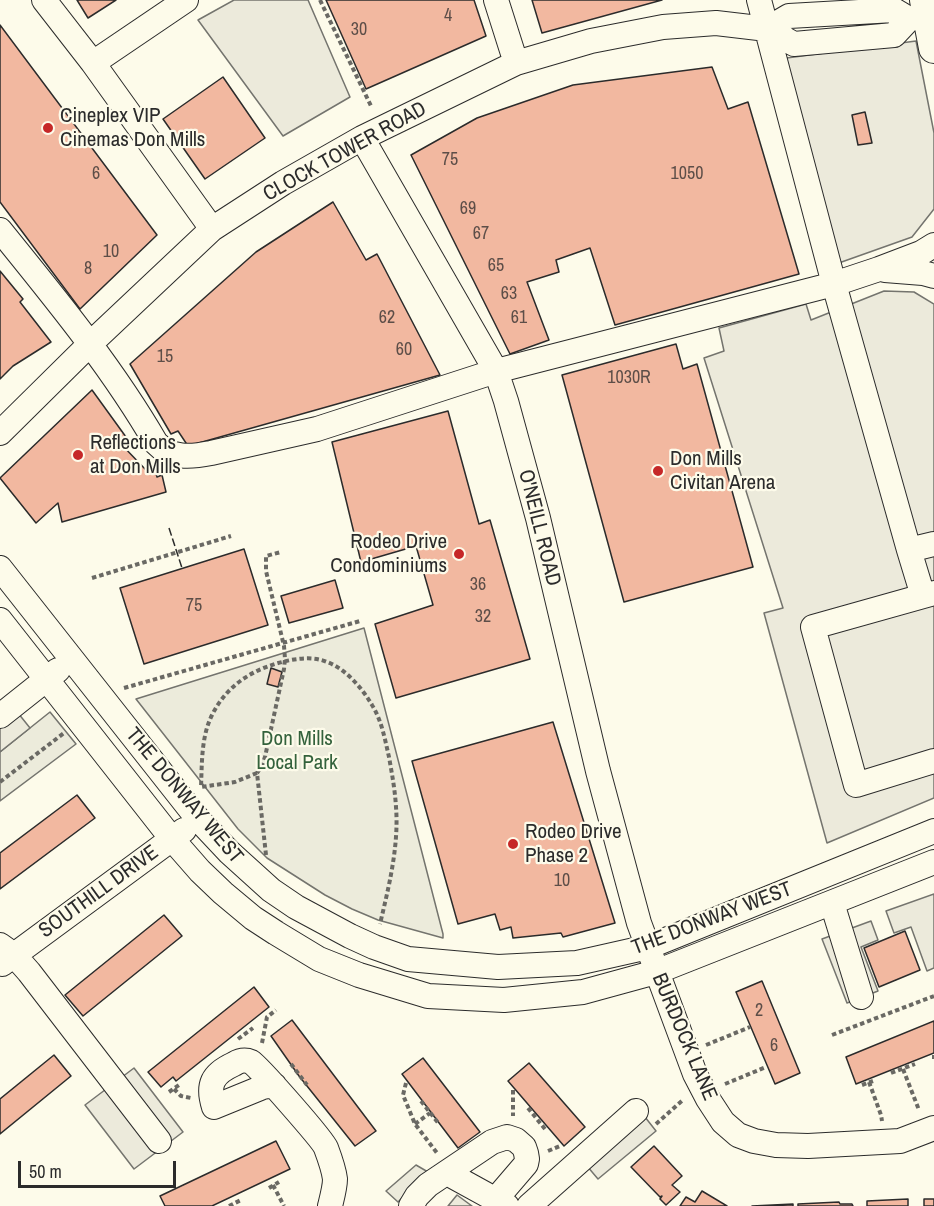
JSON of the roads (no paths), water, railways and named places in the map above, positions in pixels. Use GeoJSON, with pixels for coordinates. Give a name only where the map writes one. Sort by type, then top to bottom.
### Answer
{"type":"FeatureCollection","features":[{"type":"Feature","properties":{"kind":"main road"},"geometry":{"type":"LineString","coordinates":[[924,13],[934,48]]}},
{"type":"Feature","properties":{"kind":"street"},"geometry":{"type":"LineString","coordinates":[[44,0],[93,63],[212,229]]}},
{"type":"Feature","properties":{"kind":"street"},"geometry":{"type":"LineString","coordinates":[[93,63],[186,0]]}},
{"type":"Feature","properties":{"kind":"street"},"geometry":{"type":"LineString","coordinates":[[496,0],[516,63]]}},
{"type":"Feature","properties":{"kind":"street"},"geometry":{"type":"LineString","coordinates":[[759,0],[834,284],[909,550],[928,594],[813,627],[856,785],[934,760]]}},
{"type":"Feature","properties":{"kind":"street","name":"CLOCK TOWER ROAD"},"geometry":{"type":"LineString","coordinates":[[0,433],[212,229],[283,183],[362,138],[516,63],[591,41],[663,27],[716,23],[767,30],[794,44],[894,35],[924,13]]}},
{"type":"Feature","properties":{"kind":"street","name":"O'NEILL ROAD"},"geometry":{"type":"LineString","coordinates":[[362,138],[496,371],[538,518],[598,771],[639,922],[648,947]]}},
{"type":"Feature","properties":{"kind":"street"},"geometry":{"type":"LineString","coordinates":[[0,230],[90,344],[156,443],[167,452],[184,456],[211,453],[317,429],[496,371],[834,284],[921,253],[934,245]]}},
{"type":"Feature","properties":{"kind":"street"},"geometry":{"type":"LineString","coordinates":[[879,269],[934,276]]}},
{"type":"Feature","properties":{"kind":"street"},"geometry":{"type":"LineString","coordinates":[[909,550],[934,544]]}},
{"type":"Feature","properties":{"kind":"street","name":"THE DONWAY WEST"},"geometry":{"type":"LineString","coordinates":[[0,568],[198,819],[249,872],[296,907],[350,936],[408,959],[498,967],[577,963],[648,947],[934,831]]}},
{"type":"Feature","properties":{"kind":"street","name":"THE DONWAY WEST"},"geometry":{"type":"LineString","coordinates":[[0,620],[172,838],[200,871],[223,893],[253,918],[319,959],[359,975],[428,996],[504,1000],[583,993],[656,972],[934,862]]}},
{"type":"Feature","properties":{"kind":"street"},"geometry":{"type":"LineString","coordinates":[[0,716],[72,659]]}},
{"type":"Feature","properties":{"kind":"street","name":"SOUTHILL DRIVE"},"geometry":{"type":"LineString","coordinates":[[5,955],[198,819]]}},
{"type":"Feature","properties":{"kind":"street"},"geometry":{"type":"LineString","coordinates":[[831,903],[861,997]]}},
{"type":"Feature","properties":{"kind":"street","name":"BURDOCK LANE"},"geometry":{"type":"LineString","coordinates":[[648,947],[703,1089],[723,1122],[738,1135],[754,1142],[808,1146],[900,1141],[930,1130]]}},
{"type":"Feature","properties":{"kind":"street"},"geometry":{"type":"LineString","coordinates":[[5,955],[159,1142]]}},
{"type":"Feature","properties":{"kind":"street"},"geometry":{"type":"LineString","coordinates":[[266,1077],[326,1146],[335,1179],[330,1206]]}},
{"type":"Feature","properties":{"kind":"street"},"geometry":{"type":"LineString","coordinates":[[529,1206],[645,1118]]}},
{"type":"Feature","properties":{"kind":"street"},"geometry":{"type":"LineString","coordinates":[[411,1206],[428,1185],[492,1142],[507,1137],[516,1140],[526,1153],[526,1164],[502,1202],[449,1172]]}},
{"type":"Feature","properties":{"kind":"place","name":"Cineplex VIP Cinemas Don Mills"},"geometry":{"type":"Point","coordinates":[48,128]}},
{"type":"Feature","properties":{"kind":"place","name":"Reflections at Don Mills"},"geometry":{"type":"Point","coordinates":[78,455]}},
{"type":"Feature","properties":{"kind":"place","name":"Don Mills Civitan Arena"},"geometry":{"type":"Point","coordinates":[658,471]}},
{"type":"Feature","properties":{"kind":"place","name":"Rodeo Drive Condominiums"},"geometry":{"type":"Point","coordinates":[459,554]}},
{"type":"Feature","properties":{"kind":"place","name":"Rodeo Drive Phase 2"},"geometry":{"type":"Point","coordinates":[513,844]}},
{"type":"Feature","properties":{"kind":"park label","name":"Don Mills Local Park"},"geometry":{"type":"Point","coordinates":[297,751]}}]}
